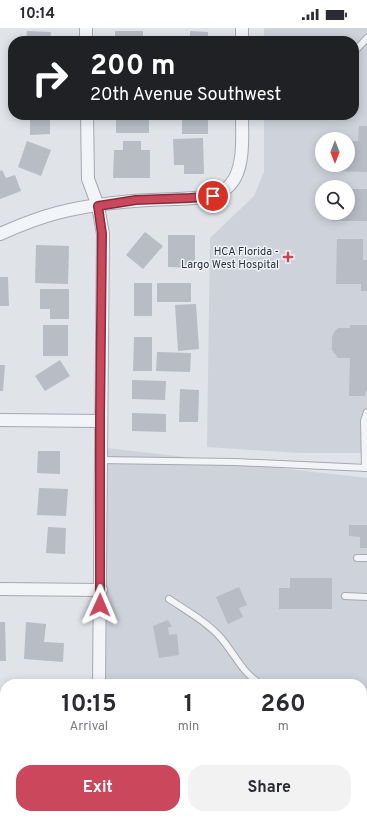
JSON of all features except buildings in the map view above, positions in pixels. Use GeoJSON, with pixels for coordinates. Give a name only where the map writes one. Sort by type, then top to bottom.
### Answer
{"type":"FeatureCollection","features":[{"type":"Feature","properties":{"kind":"street"},"geometry":{"type":"LineString","coordinates":[[87,120],[88,179],[98,206],[102,234],[100,420],[101,590],[99,679]]}},
{"type":"Feature","properties":{"kind":"street"},"geometry":{"type":"LineString","coordinates":[[0,234],[57,213],[136,200],[213,196],[230,186],[238,172],[242,153],[242,120]]}},
{"type":"Feature","properties":{"kind":"street"},"geometry":{"type":"LineString","coordinates":[[0,420],[100,420]]}},
{"type":"Feature","properties":{"kind":"street"},"geometry":{"type":"LineString","coordinates":[[0,588],[101,590]]}},
{"type":"Feature","properties":{"kind":"lane"},"geometry":{"type":"LineString","coordinates":[[359,47],[367,38]]}},
{"type":"Feature","properties":{"kind":"lane"},"geometry":{"type":"LineString","coordinates":[[100,460],[235,462],[366,468],[367,412]]}},
{"type":"Feature","properties":{"kind":"lane"},"geometry":{"type":"LineString","coordinates":[[356,558],[367,558]]}},
{"type":"Feature","properties":{"kind":"lane"},"geometry":{"type":"LineString","coordinates":[[345,596],[367,597]]}},
{"type":"Feature","properties":{"kind":"lane"},"geometry":{"type":"LineString","coordinates":[[169,599],[200,620],[220,637],[251,679]]}},
{"type":"Feature","properties":{"kind":"shaded area","name":"HCA Florida - Largo West Hospital"},"geometry":{"type":"Polygon","coordinates":[[[264,28],[367,28],[367,453],[300,453],[207,447],[210,238],[254,196],[264,172],[264,120],[359,120],[359,36],[264,36],[264,28]]]}},
{"type":"Feature","properties":{"kind":"shaded area"},"geometry":{"type":"Polygon","coordinates":[[[107,448],[367,478],[367,679],[106,679],[107,448]]]}},
{"type":"Feature","properties":{"kind":"place","name":"HCA Florida - Largo West Hospital"},"geometry":{"type":"Point","coordinates":[288,257]}},
{"type":"Feature","properties":{"kind":"route"},"geometry":{"type":"LineString","coordinates":[[100,605],[102,234],[98,206],[136,200],[213,196]]}}]}
